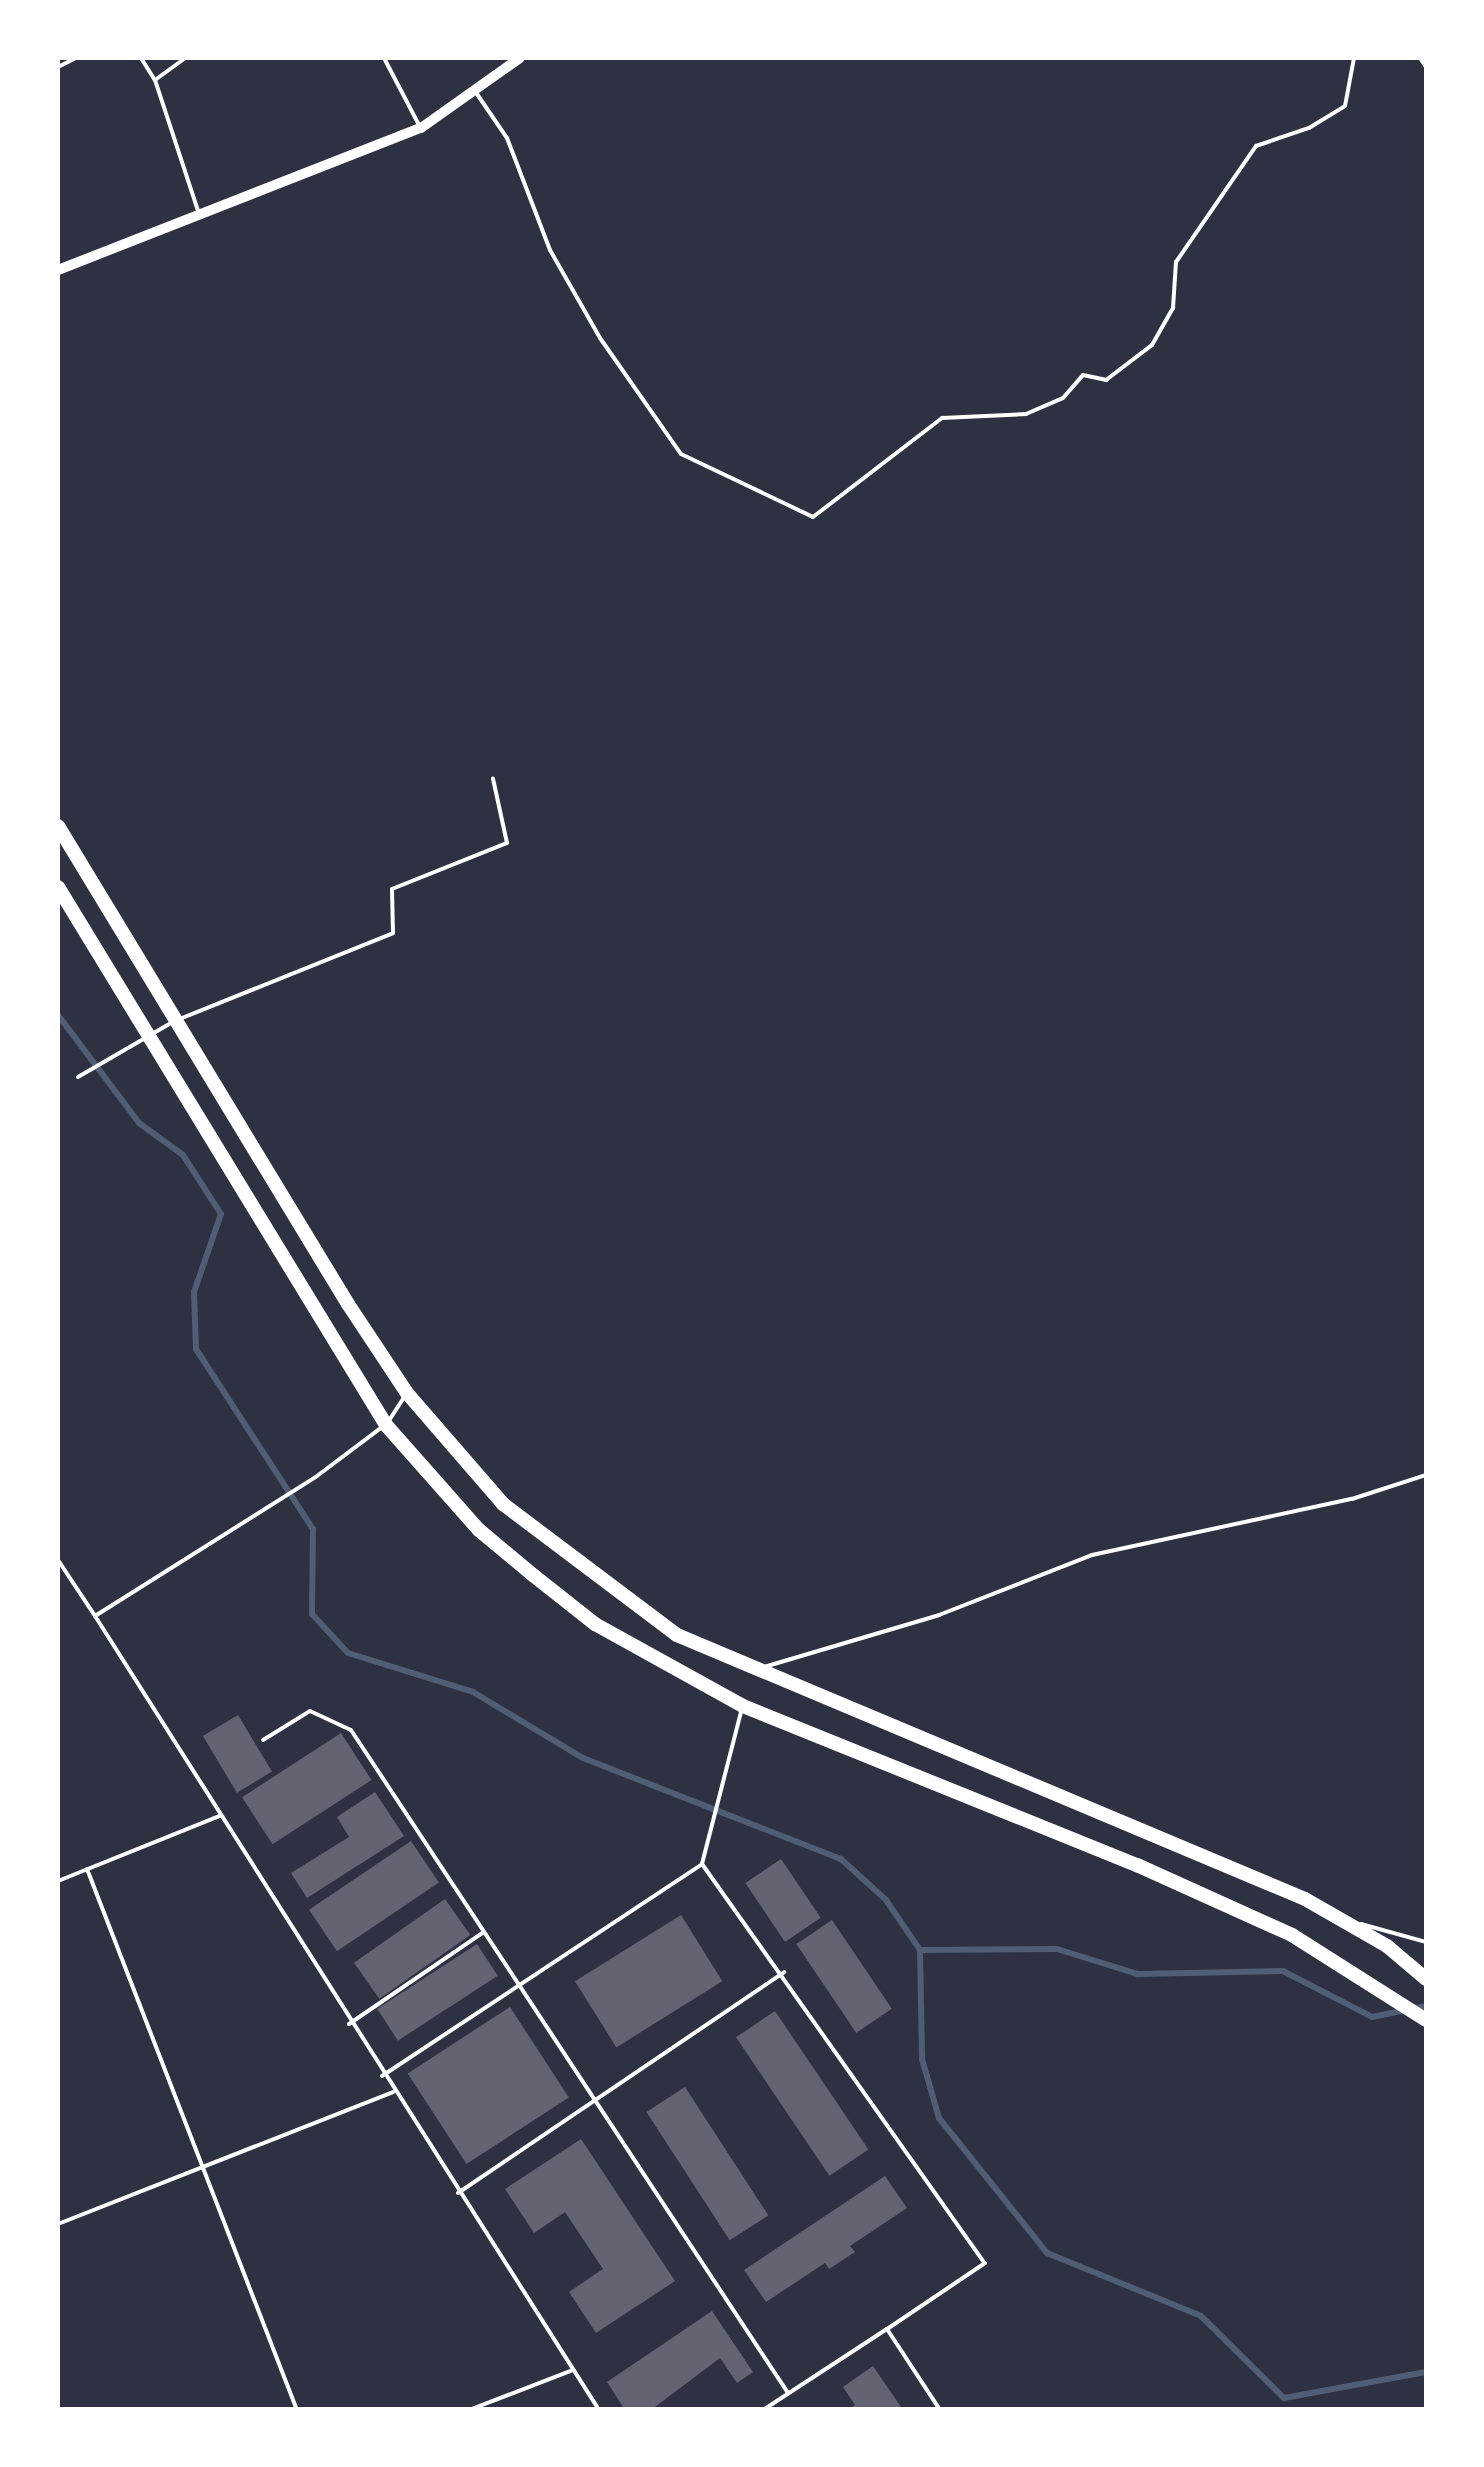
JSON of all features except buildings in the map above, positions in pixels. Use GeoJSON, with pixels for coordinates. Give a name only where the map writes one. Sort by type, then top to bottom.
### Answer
{"type":"FeatureCollection","features":[{"type":"Feature","properties":{"kind":"main road"},"geometry":{"type":"LineString","coordinates":[[58,826],[407,1393],[503,1504],[557,1550],[677,1635],[1149,1829],[1332,1916],[1387,1946],[1426,1979]]}},
{"type":"Feature","properties":{"kind":"main road"},"geometry":{"type":"LineString","coordinates":[[58,887],[150,1032],[386,1425],[479,1530],[596,1624],[743,1706],[1136,1865],[1292,1935],[1426,2020]]}},
{"type":"Feature","properties":{"kind":"street"},"geometry":{"type":"LineString","coordinates":[[58,270],[421,128],[520,58]]}},
{"type":"Feature","properties":{"kind":"lane"},"geometry":{"type":"LineString","coordinates":[[58,67],[76,58]]}},
{"type":"Feature","properties":{"kind":"lane"},"geometry":{"type":"LineString","coordinates":[[141,58],[155,80],[200,214]]}},
{"type":"Feature","properties":{"kind":"lane"},"geometry":{"type":"LineString","coordinates":[[155,80],[185,58]]}},
{"type":"Feature","properties":{"kind":"lane"},"geometry":{"type":"LineString","coordinates":[[384,58],[421,128]]}},
{"type":"Feature","properties":{"kind":"lane"},"geometry":{"type":"LineString","coordinates":[[474,90],[507,138],[550,250],[600,338],[681,454],[813,517],[942,418],[1026,414],[1064,398],[1083,375],[1106,380],[1152,344],[1174,308],[1176,262],[1256,146],[1309,128],[1345,106],[1354,58]]}},
{"type":"Feature","properties":{"kind":"lane"},"geometry":{"type":"LineString","coordinates":[[1420,58],[1426,68]]}},
{"type":"Feature","properties":{"kind":"lane"},"geometry":{"type":"LineString","coordinates":[[78,1077],[131,1048],[150,1032],[393,933],[392,889],[507,842],[493,779]]}},
{"type":"Feature","properties":{"kind":"lane"},"geometry":{"type":"LineString","coordinates":[[95,1616],[317,1476],[386,1425],[407,1393]]}},
{"type":"Feature","properties":{"kind":"lane"},"geometry":{"type":"LineString","coordinates":[[755,1670],[938,1615],[1092,1555],[1352,1499],[1426,1475]]}},
{"type":"Feature","properties":{"kind":"lane"},"geometry":{"type":"LineString","coordinates":[[58,1560],[382,2076],[599,2410]]}},
{"type":"Feature","properties":{"kind":"lane"},"geometry":{"type":"LineString","coordinates":[[382,2076],[702,1864],[743,1706]]}},
{"type":"Feature","properties":{"kind":"lane"},"geometry":{"type":"LineString","coordinates":[[263,1740],[310,1711],[351,1730],[788,2393]]}},
{"type":"Feature","properties":{"kind":"lane"},"geometry":{"type":"LineString","coordinates":[[58,1881],[220,1816]]}},
{"type":"Feature","properties":{"kind":"lane"},"geometry":{"type":"LineString","coordinates":[[702,1864],[784,1972],[985,2263],[763,2410]]}},
{"type":"Feature","properties":{"kind":"lane"},"geometry":{"type":"LineString","coordinates":[[87,1869],[297,2410]]}},
{"type":"Feature","properties":{"kind":"lane"},"geometry":{"type":"LineString","coordinates":[[1332,1916],[1426,1942]]}},
{"type":"Feature","properties":{"kind":"lane"},"geometry":{"type":"LineString","coordinates":[[349,2024],[484,1932]]}},
{"type":"Feature","properties":{"kind":"lane"},"geometry":{"type":"LineString","coordinates":[[458,2193],[784,1972]]}},
{"type":"Feature","properties":{"kind":"lane"},"geometry":{"type":"LineString","coordinates":[[58,2224],[393,2092]]}},
{"type":"Feature","properties":{"kind":"lane"},"geometry":{"type":"LineString","coordinates":[[887,2329],[940,2410]]}},
{"type":"Feature","properties":{"kind":"lane"},"geometry":{"type":"LineString","coordinates":[[469,2410],[573,2370]]}},
{"type":"Feature","properties":{"kind":"waterway"},"geometry":{"type":"LineString","coordinates":[[58,1015],[139,1123],[183,1155],[221,1214],[194,1292],[196,1349],[313,1529],[312,1614],[348,1653],[473,1692],[583,1758],[841,1859],[886,1900],[920,1950],[922,2059],[939,2118],[1047,2253],[1201,2316],[1284,2398],[1426,2372]]}},
{"type":"Feature","properties":{"kind":"waterway"},"geometry":{"type":"LineString","coordinates":[[920,1950],[1057,1949],[1138,1974],[1283,1971],[1372,2017],[1426,2006]]}}]}
